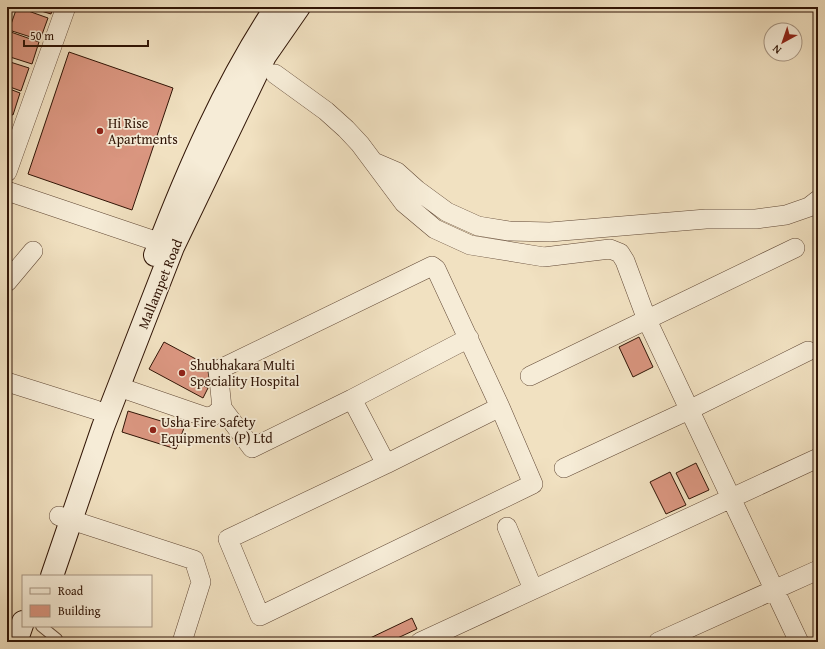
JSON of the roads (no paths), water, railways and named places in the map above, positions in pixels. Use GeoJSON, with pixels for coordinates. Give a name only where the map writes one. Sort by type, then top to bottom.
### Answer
{"type":"FeatureCollection","features":[{"type":"Feature","properties":{"kind":"main road","name":"Mallampet Road"},"geometry":{"type":"LineString","coordinates":[[39,575],[66,519],[119,387],[167,245],[194,158],[251,45],[276,7]]}},
{"type":"Feature","properties":{"kind":"main road","name":"Mallampet Road"},"geometry":{"type":"LineString","coordinates":[[52,575],[96,410],[167,245],[265,56],[299,7]]}},
{"type":"Feature","properties":{"kind":"main road"},"geometry":{"type":"LineString","coordinates":[[16,642],[22,625]]}},
{"type":"Feature","properties":{"kind":"main road"},"geometry":{"type":"LineString","coordinates":[[31,642],[36,627]]}},
{"type":"Feature","properties":{"kind":"street"},"geometry":{"type":"LineString","coordinates":[[7,172],[66,7]]}},
{"type":"Feature","properties":{"kind":"street"},"geometry":{"type":"LineString","coordinates":[[275,74],[326,111],[346,128],[404,203],[435,229],[470,245],[544,257],[610,249],[620,253],[625,261],[647,320],[799,642]]}},
{"type":"Feature","properties":{"kind":"street"},"geometry":{"type":"LineString","coordinates":[[373,162],[396,172],[417,190],[447,212],[478,226],[509,231],[550,232],[706,219],[756,219],[786,215],[809,207],[818,200]]}},
{"type":"Feature","properties":{"kind":"street"},"geometry":{"type":"LineString","coordinates":[[7,191],[167,245]]}},
{"type":"Feature","properties":{"kind":"street"},"geometry":{"type":"LineString","coordinates":[[530,376],[796,248]]}},
{"type":"Feature","properties":{"kind":"street"},"geometry":{"type":"LineString","coordinates":[[7,282],[33,251]]}},
{"type":"Feature","properties":{"kind":"street"},"geometry":{"type":"LineString","coordinates":[[469,338],[352,399],[252,448],[222,408],[218,370],[432,266],[436,269],[469,338],[500,408],[533,484],[260,616],[228,539],[500,408]]}},
{"type":"Feature","properties":{"kind":"street"},"geometry":{"type":"LineString","coordinates":[[564,468],[690,410],[808,351]]}},
{"type":"Feature","properties":{"kind":"street"},"geometry":{"type":"LineString","coordinates":[[7,382],[96,410]]}},
{"type":"Feature","properties":{"kind":"street"},"geometry":{"type":"LineString","coordinates":[[119,387],[206,417],[213,416],[222,408]]}},
{"type":"Feature","properties":{"kind":"street"},"geometry":{"type":"LineString","coordinates":[[352,399],[386,464]]}},
{"type":"Feature","properties":{"kind":"street"},"geometry":{"type":"LineString","coordinates":[[420,642],[818,458]]}},
{"type":"Feature","properties":{"kind":"street"},"geometry":{"type":"LineString","coordinates":[[66,519],[194,560],[201,582],[182,642]]}},
{"type":"Feature","properties":{"kind":"street"},"geometry":{"type":"LineString","coordinates":[[507,527],[533,589]]}},
{"type":"Feature","properties":{"kind":"street"},"geometry":{"type":"LineString","coordinates":[[658,642],[818,570]]}},
{"type":"Feature","properties":{"kind":"lane"},"geometry":{"type":"LineString","coordinates":[[42,627],[57,639],[58,642]]}},
{"type":"Feature","properties":{"kind":"place","name":"Hi Rise Apartments"},"geometry":{"type":"Point","coordinates":[100,131]}},
{"type":"Feature","properties":{"kind":"place","name":"Shubhakara Multi Speciality Hospital"},"geometry":{"type":"Point","coordinates":[182,373]}},
{"type":"Feature","properties":{"kind":"place","name":"Usha Fire Safety Equipments (P) Ltd"},"geometry":{"type":"Point","coordinates":[153,430]}}]}
